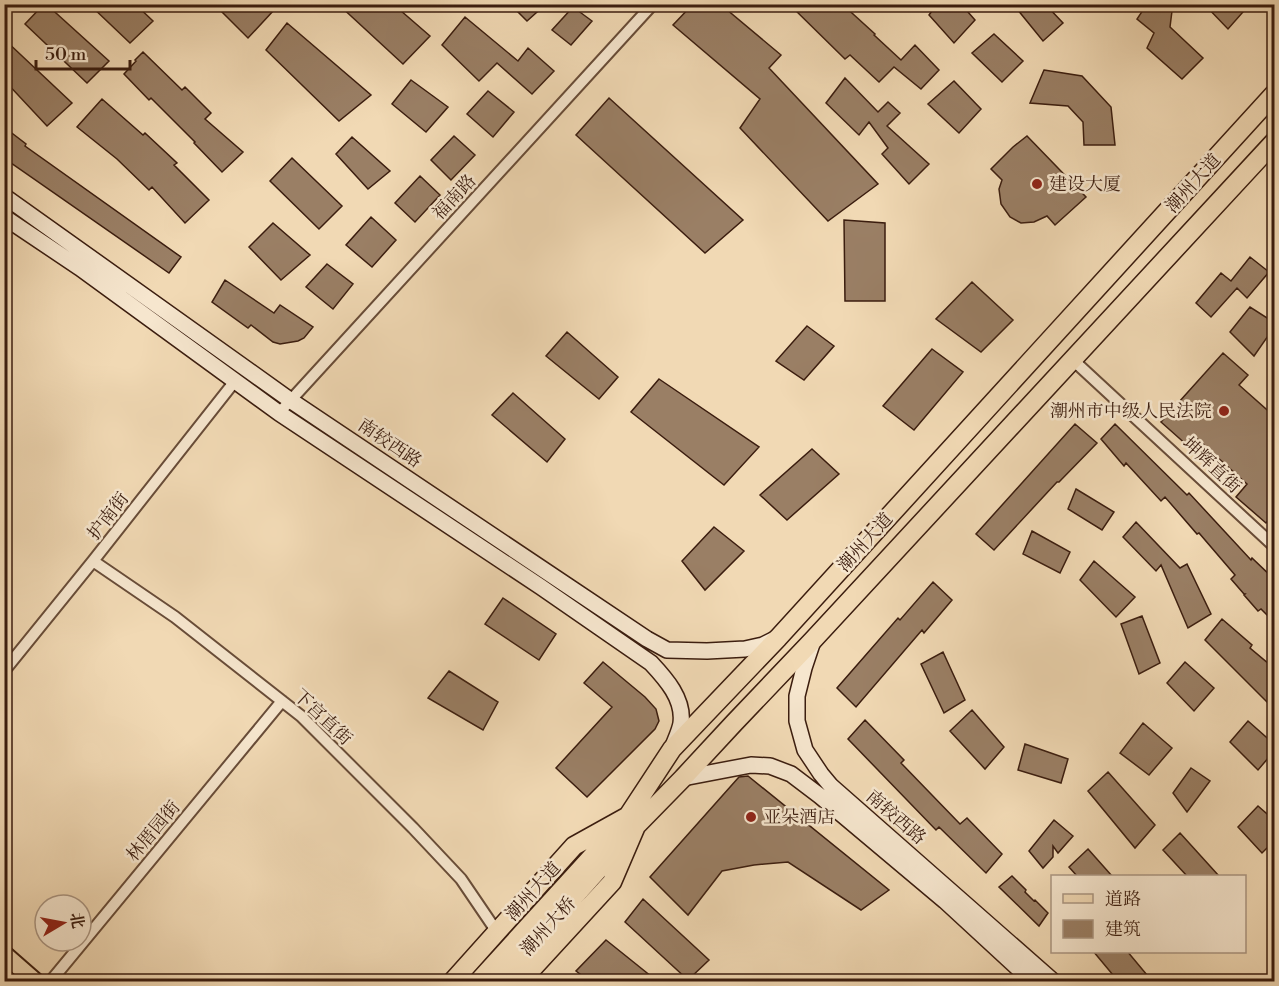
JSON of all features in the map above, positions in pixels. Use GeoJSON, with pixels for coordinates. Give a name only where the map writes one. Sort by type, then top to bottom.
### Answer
{"type":"FeatureCollection","features":[{"type":"Feature","properties":{"kind":"highway","name":"潮州大道"},"geometry":{"type":"LineString","coordinates":[[520,981],[612,882],[632,821],[672,749],[778,638],[1275,94]]}},
{"type":"Feature","properties":{"kind":"highway","name":"潮州大道"},"geometry":{"type":"LineString","coordinates":[[452,981],[574,846],[632,821],[683,778],[1275,142]]}},
{"type":"Feature","properties":{"kind":"highway"},"geometry":{"type":"LineString","coordinates":[[593,866],[632,821]]}},
{"type":"Feature","properties":{"kind":"highway","name":"潮州大桥"},"geometry":{"type":"LineString","coordinates":[[478,981],[593,866]]}},
{"type":"Feature","properties":{"kind":"highway","name":"潮州大桥"},"geometry":{"type":"LineString","coordinates":[[498,981],[593,866]]}},
{"type":"Feature","properties":{"kind":"main road","name":"南较西路"},"geometry":{"type":"LineString","coordinates":[[4,196],[290,400],[646,639],[667,650],[727,651],[763,645],[778,638]]}},
{"type":"Feature","properties":{"kind":"main road","name":"南较西路"},"geometry":{"type":"LineString","coordinates":[[4,217],[80,268],[279,413],[651,663],[665,678],[681,710],[681,724],[672,749]]}},
{"type":"Feature","properties":{"kind":"main road","name":"南较西路"},"geometry":{"type":"LineString","coordinates":[[813,640],[797,696],[797,721],[805,750],[821,774],[831,786],[1054,981]]}},
{"type":"Feature","properties":{"kind":"main road","name":"南较西路"},"geometry":{"type":"LineString","coordinates":[[683,778],[752,765],[770,766],[791,774],[945,901],[1033,981]]}},
{"type":"Feature","properties":{"kind":"main road"},"geometry":{"type":"LineString","coordinates":[[4,954],[36,981]]}},
{"type":"Feature","properties":{"kind":"street","name":"福南路"},"geometry":{"type":"LineString","coordinates":[[279,413],[653,4]]}},
{"type":"Feature","properties":{"kind":"street","name":"坤辉直街"},"geometry":{"type":"LineString","coordinates":[[1073,360],[1275,546]]}},
{"type":"Feature","properties":{"kind":"street","name":"护南街"},"geometry":{"type":"LineString","coordinates":[[4,670],[235,381]]}},
{"type":"Feature","properties":{"kind":"street","name":"下宫直街"},"geometry":{"type":"LineString","coordinates":[[93,561],[175,616],[301,716],[461,879],[496,932]]}},
{"type":"Feature","properties":{"kind":"street","name":"林厝园街"},"geometry":{"type":"LineString","coordinates":[[50,981],[282,700]]}},
{"type":"Feature","properties":{"kind":"building"},"geometry":{"type":"Polygon","coordinates":[[[44,4],[109,61],[87,83],[25,24],[44,4]]]}},
{"type":"Feature","properties":{"kind":"building"},"geometry":{"type":"Polygon","coordinates":[[[89,4],[135,4],[153,21],[130,43],[89,4]]]}},
{"type":"Feature","properties":{"kind":"building"},"geometry":{"type":"Polygon","coordinates":[[[214,4],[268,4],[274,10],[248,38],[214,4]]]}},
{"type":"Feature","properties":{"kind":"building"},"geometry":{"type":"Polygon","coordinates":[[[338,4],[393,4],[430,36],[403,64],[338,4]]]}},
{"type":"Feature","properties":{"kind":"building"},"geometry":{"type":"Polygon","coordinates":[[[510,4],[546,4],[527,21],[510,4]]]}},
{"type":"Feature","properties":{"kind":"building"},"geometry":{"type":"Polygon","coordinates":[[[693,4],[720,4],[781,55],[769,68],[878,184],[828,221],[740,128],[760,99],[673,25],[693,4]]]}},
{"type":"Feature","properties":{"kind":"building"},"geometry":{"type":"Polygon","coordinates":[[[789,4],[842,4],[901,60],[915,45],[939,70],[921,89],[894,67],[879,82],[850,55],[845,59],[789,4]]]}},
{"type":"Feature","properties":{"kind":"building"},"geometry":{"type":"Polygon","coordinates":[[[937,4],[961,4],[975,20],[954,43],[929,15],[937,4]]]}},
{"type":"Feature","properties":{"kind":"building"},"geometry":{"type":"Polygon","coordinates":[[[1013,4],[1045,4],[1063,23],[1043,41],[1013,4]]]}},
{"type":"Feature","properties":{"kind":"building"},"geometry":{"type":"Polygon","coordinates":[[[1147,4],[1161,4],[1172,11],[1170,27],[1203,58],[1182,79],[1147,48],[1154,33],[1137,19],[1147,4]]]}},
{"type":"Feature","properties":{"kind":"building"},"geometry":{"type":"Polygon","coordinates":[[[1204,4],[1250,4],[1228,29],[1204,4]]]}},
{"type":"Feature","properties":{"kind":"building"},"geometry":{"type":"Polygon","coordinates":[[[573,7],[592,21],[571,45],[552,30],[573,7]]]}},
{"type":"Feature","properties":{"kind":"building"},"geometry":{"type":"Polygon","coordinates":[[[465,17],[518,61],[528,48],[554,71],[532,94],[497,63],[479,81],[442,45],[465,17]]]}},
{"type":"Feature","properties":{"kind":"building"},"geometry":{"type":"Polygon","coordinates":[[[287,23],[371,95],[339,121],[266,50],[287,23]]]}},
{"type":"Feature","properties":{"kind":"building"},"geometry":{"type":"Polygon","coordinates":[[[994,34],[1023,61],[1002,82],[972,53],[994,34]]]}},
{"type":"Feature","properties":{"kind":"building"},"geometry":{"type":"Polygon","coordinates":[[[4,39],[72,103],[47,126],[4,80],[4,39]]]}},
{"type":"Feature","properties":{"kind":"building"},"geometry":{"type":"Polygon","coordinates":[[[143,52],[182,90],[185,87],[211,113],[205,119],[243,152],[222,172],[151,98],[149,100],[124,74],[143,52]]]}},
{"type":"Feature","properties":{"kind":"building"},"geometry":{"type":"Polygon","coordinates":[[[1044,70],[1082,76],[1111,107],[1115,145],[1084,145],[1083,122],[1068,106],[1030,103],[1044,70]]]}},
{"type":"Feature","properties":{"kind":"building"},"geometry":{"type":"Polygon","coordinates":[[[845,78],[878,112],[888,102],[900,113],[887,126],[929,164],[909,184],[882,154],[888,148],[869,122],[859,135],[826,103],[845,78]]]}},
{"type":"Feature","properties":{"kind":"building"},"geometry":{"type":"Polygon","coordinates":[[[411,80],[448,107],[426,132],[392,104],[411,80]]]}},
{"type":"Feature","properties":{"kind":"building"},"geometry":{"type":"Polygon","coordinates":[[[954,81],[981,109],[959,133],[928,104],[954,81]]]}},
{"type":"Feature","properties":{"kind":"building"},"geometry":{"type":"Polygon","coordinates":[[[488,91],[514,112],[493,137],[467,114],[488,91]]]}},
{"type":"Feature","properties":{"kind":"building"},"geometry":{"type":"Polygon","coordinates":[[[609,98],[743,220],[705,253],[576,135],[609,98]]]}},
{"type":"Feature","properties":{"kind":"building"},"geometry":{"type":"Polygon","coordinates":[[[102,99],[143,135],[145,133],[177,163],[174,165],[209,200],[185,223],[152,187],[149,190],[117,159],[77,127],[102,99]]]}},
{"type":"Feature","properties":{"kind":"building"},"geometry":{"type":"Polygon","coordinates":[[[4,127],[26,144],[25,146],[181,257],[169,273],[4,158],[4,127]]]}},
{"type":"Feature","properties":{"kind":"building"},"geometry":{"type":"Polygon","coordinates":[[[454,136],[475,155],[451,180],[431,160],[454,136]]]}},
{"type":"Feature","properties":{"kind":"building","name":"建设大厦"},"geometry":{"type":"Polygon","coordinates":[[[1027,136],[1086,197],[1055,225],[1047,216],[1034,222],[1021,223],[1010,217],[1001,204],[999,189],[1002,180],[991,169],[1027,136]]]}},
{"type":"Feature","properties":{"kind":"building"},"geometry":{"type":"Polygon","coordinates":[[[352,137],[390,171],[368,189],[336,154],[352,137]]]}},
{"type":"Feature","properties":{"kind":"building"},"geometry":{"type":"Polygon","coordinates":[[[292,158],[342,206],[319,229],[270,181],[292,158]]]}},
{"type":"Feature","properties":{"kind":"building"},"geometry":{"type":"Polygon","coordinates":[[[420,176],[440,195],[415,222],[395,203],[420,176]]]}},
{"type":"Feature","properties":{"kind":"building"},"geometry":{"type":"Polygon","coordinates":[[[371,217],[396,240],[372,267],[346,245],[371,217]]]}},
{"type":"Feature","properties":{"kind":"building"},"geometry":{"type":"Polygon","coordinates":[[[844,220],[885,223],[885,301],[845,301],[844,220]]]}},
{"type":"Feature","properties":{"kind":"building"},"geometry":{"type":"Polygon","coordinates":[[[273,223],[310,255],[281,280],[249,247],[273,223]]]}},
{"type":"Feature","properties":{"kind":"building"},"geometry":{"type":"Polygon","coordinates":[[[1250,257],[1269,272],[1247,298],[1237,288],[1211,317],[1196,303],[1221,273],[1231,281],[1250,257]]]}},
{"type":"Feature","properties":{"kind":"building"},"geometry":{"type":"Polygon","coordinates":[[[327,264],[353,284],[333,309],[306,287],[327,264]]]}},
{"type":"Feature","properties":{"kind":"building"},"geometry":{"type":"Polygon","coordinates":[[[225,280],[274,313],[280,305],[313,327],[304,338],[298,341],[280,344],[273,342],[251,325],[248,328],[212,302],[225,280]]]}},
{"type":"Feature","properties":{"kind":"building"},"geometry":{"type":"Polygon","coordinates":[[[972,282],[1013,320],[981,352],[936,319],[972,282]]]}},
{"type":"Feature","properties":{"kind":"building"},"geometry":{"type":"Polygon","coordinates":[[[1275,306],[1275,326],[1254,356],[1230,332],[1250,307],[1267,318],[1275,306]]]}},
{"type":"Feature","properties":{"kind":"building"},"geometry":{"type":"Polygon","coordinates":[[[807,326],[834,346],[804,380],[776,361],[807,326]]]}},
{"type":"Feature","properties":{"kind":"building"},"geometry":{"type":"Polygon","coordinates":[[[567,332],[618,377],[599,399],[546,356],[567,332]]]}},
{"type":"Feature","properties":{"kind":"building"},"geometry":{"type":"Polygon","coordinates":[[[932,349],[963,372],[914,430],[883,406],[932,349]]]}},
{"type":"Feature","properties":{"kind":"building"},"geometry":{"type":"Polygon","coordinates":[[[1223,353],[1248,375],[1239,385],[1275,417],[1275,513],[1266,523],[1236,497],[1247,484],[1196,438],[1188,446],[1161,422],[1223,353]]]}},
{"type":"Feature","properties":{"kind":"building"},"geometry":{"type":"Polygon","coordinates":[[[659,379],[759,447],[724,485],[631,412],[659,379]]]}},
{"type":"Feature","properties":{"kind":"building"},"geometry":{"type":"Polygon","coordinates":[[[513,393],[565,439],[547,462],[492,415],[513,393]]]}},
{"type":"Feature","properties":{"kind":"building"},"geometry":{"type":"Polygon","coordinates":[[[1075,424],[1097,443],[994,550],[976,534],[1075,424]]]}},
{"type":"Feature","properties":{"kind":"building"},"geometry":{"type":"Polygon","coordinates":[[[1115,424],[1187,495],[1189,493],[1251,560],[1252,558],[1275,580],[1275,623],[1261,609],[1258,611],[1244,595],[1231,579],[1235,575],[1165,497],[1161,501],[1126,463],[1124,466],[1101,439],[1115,424]]]}},
{"type":"Feature","properties":{"kind":"building"},"geometry":{"type":"Polygon","coordinates":[[[812,449],[839,474],[787,520],[760,495],[812,449]]]}},
{"type":"Feature","properties":{"kind":"building"},"geometry":{"type":"Polygon","coordinates":[[[1076,489],[1114,512],[1102,530],[1068,509],[1076,489]]]}},
{"type":"Feature","properties":{"kind":"building"},"geometry":{"type":"Polygon","coordinates":[[[1136,522],[1180,568],[1187,564],[1211,614],[1188,628],[1161,565],[1156,571],[1123,537],[1136,522]]]}},
{"type":"Feature","properties":{"kind":"building"},"geometry":{"type":"Polygon","coordinates":[[[714,527],[744,551],[705,590],[682,561],[714,527]]]}},
{"type":"Feature","properties":{"kind":"building"},"geometry":{"type":"Polygon","coordinates":[[[1032,531],[1070,552],[1060,573],[1023,554],[1032,531]]]}},
{"type":"Feature","properties":{"kind":"building"},"geometry":{"type":"Polygon","coordinates":[[[1094,561],[1135,597],[1116,617],[1080,580],[1094,561]]]}},
{"type":"Feature","properties":{"kind":"building"},"geometry":{"type":"Polygon","coordinates":[[[933,582],[952,600],[924,633],[922,630],[856,707],[837,688],[933,582]]]}},
{"type":"Feature","properties":{"kind":"building"},"geometry":{"type":"Polygon","coordinates":[[[503,598],[556,634],[539,660],[485,624],[503,598]]]}},
{"type":"Feature","properties":{"kind":"building"},"geometry":{"type":"Polygon","coordinates":[[[1142,616],[1160,663],[1139,674],[1121,624],[1142,616]]]}},
{"type":"Feature","properties":{"kind":"building"},"geometry":{"type":"Polygon","coordinates":[[[1222,619],[1252,645],[1250,648],[1275,669],[1275,698],[1269,704],[1205,640],[1222,619]]]}},
{"type":"Feature","properties":{"kind":"building"},"geometry":{"type":"Polygon","coordinates":[[[943,652],[965,700],[944,713],[921,664],[943,652]]]}},
{"type":"Feature","properties":{"kind":"building"},"geometry":{"type":"Polygon","coordinates":[[[603,662],[645,697],[656,709],[659,721],[655,729],[587,797],[556,768],[612,707],[584,683],[603,662]]]}},
{"type":"Feature","properties":{"kind":"building"},"geometry":{"type":"Polygon","coordinates":[[[1185,662],[1214,688],[1194,711],[1167,683],[1185,662]]]}},
{"type":"Feature","properties":{"kind":"building"},"geometry":{"type":"Polygon","coordinates":[[[449,671],[498,702],[483,730],[428,698],[449,671]]]}},
{"type":"Feature","properties":{"kind":"building"},"geometry":{"type":"Polygon","coordinates":[[[972,710],[1004,747],[985,769],[950,731],[972,710]]]}},
{"type":"Feature","properties":{"kind":"building"},"geometry":{"type":"Polygon","coordinates":[[[865,720],[904,760],[901,763],[960,824],[967,818],[1002,854],[986,873],[939,827],[936,830],[848,739],[865,720]]]}},
{"type":"Feature","properties":{"kind":"building"},"geometry":{"type":"Polygon","coordinates":[[[1248,721],[1275,745],[1275,750],[1258,770],[1230,742],[1248,721]]]}},
{"type":"Feature","properties":{"kind":"building"},"geometry":{"type":"Polygon","coordinates":[[[1143,723],[1172,748],[1149,775],[1120,753],[1143,723]]]}},
{"type":"Feature","properties":{"kind":"building"},"geometry":{"type":"Polygon","coordinates":[[[1025,744],[1068,759],[1061,783],[1018,770],[1025,744]]]}},
{"type":"Feature","properties":{"kind":"building"},"geometry":{"type":"Polygon","coordinates":[[[1191,768],[1210,781],[1187,812],[1173,793],[1191,768]]]}},
{"type":"Feature","properties":{"kind":"building"},"geometry":{"type":"Polygon","coordinates":[[[1108,772],[1155,825],[1135,848],[1088,791],[1108,772]]]}},
{"type":"Feature","properties":{"kind":"building","name":"亚朵酒店"},"geometry":{"type":"Polygon","coordinates":[[[748,776],[889,890],[861,910],[788,862],[754,865],[722,871],[688,915],[650,877],[739,777],[748,776]]]}},
{"type":"Feature","properties":{"kind":"building"},"geometry":{"type":"Polygon","coordinates":[[[1258,806],[1275,821],[1275,840],[1262,853],[1238,827],[1258,806]]]}},
{"type":"Feature","properties":{"kind":"building"},"geometry":{"type":"Polygon","coordinates":[[[1054,820],[1073,836],[1058,853],[1053,846],[1053,857],[1043,868],[1029,851],[1054,820]]]}},
{"type":"Feature","properties":{"kind":"building"},"geometry":{"type":"Polygon","coordinates":[[[1180,833],[1218,875],[1186,875],[1163,850],[1180,833]]]}},
{"type":"Feature","properties":{"kind":"building"},"geometry":{"type":"Polygon","coordinates":[[[1088,849],[1111,875],[1076,875],[1069,867],[1088,849]]]}},
{"type":"Feature","properties":{"kind":"building"},"geometry":{"type":"Polygon","coordinates":[[[1012,876],[1026,890],[1025,892],[1048,913],[1039,926],[999,887],[1012,876]]]}},
{"type":"Feature","properties":{"kind":"building"},"geometry":{"type":"Polygon","coordinates":[[[643,899],[709,960],[688,980],[625,922],[643,899]]]}},
{"type":"Feature","properties":{"kind":"building"},"geometry":{"type":"Polygon","coordinates":[[[606,940],[657,981],[589,981],[576,971],[606,940]]]}},
{"type":"Feature","properties":{"kind":"building"},"geometry":{"type":"Polygon","coordinates":[[[1095,953],[1129,953],[1152,981],[1118,981],[1095,953]]]}},
{"type":"Feature","properties":{"kind":"place","name":"建设大厦"},"geometry":{"type":"Point","coordinates":[1037,184]}},
{"type":"Feature","properties":{"kind":"place","name":"潮州市中级人民法院"},"geometry":{"type":"Point","coordinates":[1224,411]}},
{"type":"Feature","properties":{"kind":"place","name":"亚朵酒店"},"geometry":{"type":"Point","coordinates":[751,817]}}]}
